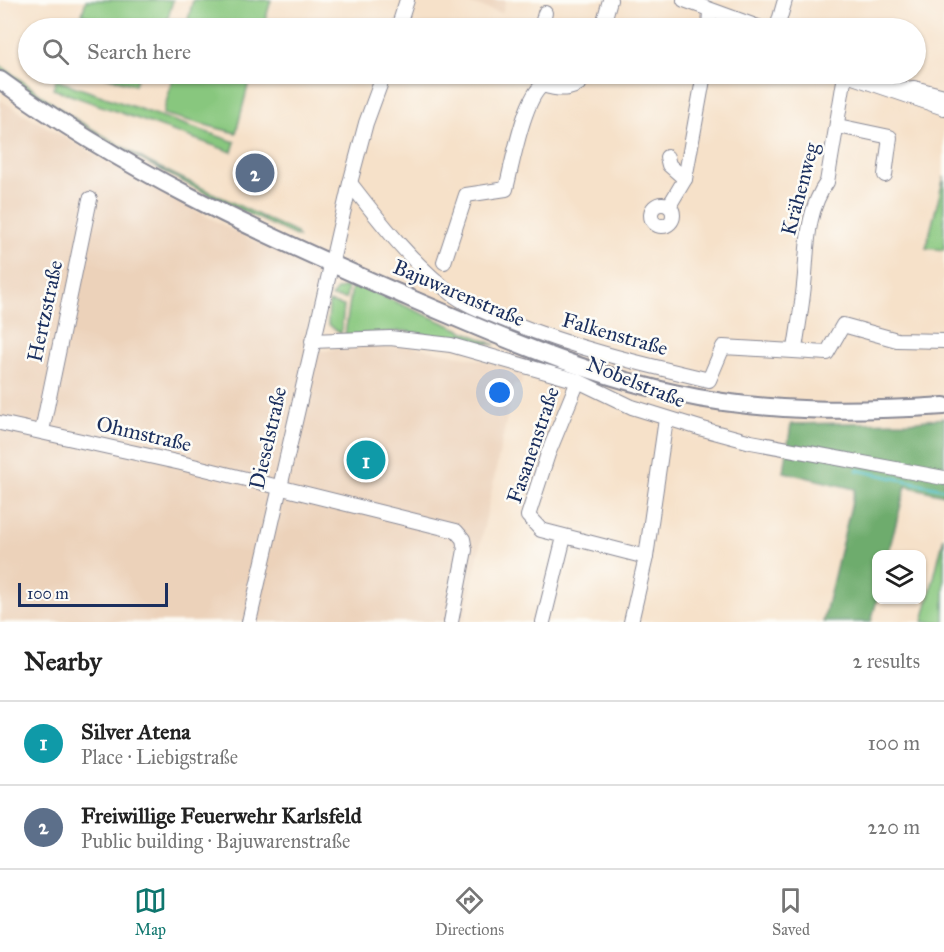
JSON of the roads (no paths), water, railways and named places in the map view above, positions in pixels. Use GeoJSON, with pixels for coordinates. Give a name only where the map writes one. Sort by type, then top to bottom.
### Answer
{"type":"FeatureCollection","features":[{"type":"Feature","properties":{"kind":"main road","name":"Bajuwarenstraße"},"geometry":{"type":"LineString","coordinates":[[0,80],[111,155],[239,223],[510,340],[589,369],[674,393],[768,408],[880,410],[944,406]]}},
{"type":"Feature","properties":{"kind":"street"},"geometry":{"type":"LineString","coordinates":[[401,18],[407,0]]}},
{"type":"Feature","properties":{"kind":"street"},"geometry":{"type":"LineString","coordinates":[[605,18],[610,0]]}},
{"type":"Feature","properties":{"kind":"street"},"geometry":{"type":"LineString","coordinates":[[684,0],[731,18]]}},
{"type":"Feature","properties":{"kind":"street"},"geometry":{"type":"LineString","coordinates":[[780,18],[785,0]]}},
{"type":"Feature","properties":{"kind":"street"},"geometry":{"type":"LineString","coordinates":[[709,18],[710,11]]}},
{"type":"Feature","properties":{"kind":"street"},"geometry":{"type":"LineString","coordinates":[[544,18],[545,13]]}},
{"type":"Feature","properties":{"kind":"street"},"geometry":{"type":"LineString","coordinates":[[331,264],[366,123],[380,84]]}},
{"type":"Feature","properties":{"kind":"street"},"geometry":{"type":"LineString","coordinates":[[440,270],[466,195],[506,189],[527,109],[538,84]]}},
{"type":"Feature","properties":{"kind":"street"},"geometry":{"type":"LineString","coordinates":[[549,84],[561,91],[578,84]]}},
{"type":"Feature","properties":{"kind":"street"},"geometry":{"type":"LineString","coordinates":[[669,206],[685,179],[702,84]]}},
{"type":"Feature","properties":{"kind":"street","name":"Krähenweg"},"geometry":{"type":"LineString","coordinates":[[795,349],[804,285],[806,240],[818,195],[827,182],[844,84]]}},
{"type":"Feature","properties":{"kind":"street"},"geometry":{"type":"LineString","coordinates":[[878,84],[944,108]]}},
{"type":"Feature","properties":{"kind":"street"},"geometry":{"type":"LineString","coordinates":[[897,90],[915,88],[944,96]]}},
{"type":"Feature","properties":{"kind":"street"},"geometry":{"type":"LineString","coordinates":[[838,126],[890,137],[885,175]]}},
{"type":"Feature","properties":{"kind":"street"},"geometry":{"type":"LineString","coordinates":[[667,156],[669,165],[685,179]]}},
{"type":"Feature","properties":{"kind":"street","name":"Falkenstraße"},"geometry":{"type":"LineString","coordinates":[[350,183],[384,227],[440,270],[456,297],[477,309],[528,329],[606,356],[709,381],[723,347],[795,349]]}},
{"type":"Feature","properties":{"kind":"street","name":"Hertzstraße"},"geometry":{"type":"LineString","coordinates":[[42,431],[90,199]]}},
{"type":"Feature","properties":{"kind":"street","name":"Dieselstraße"},"geometry":{"type":"LineString","coordinates":[[249,622],[331,264]]}},
{"type":"Feature","properties":{"kind":"street"},"geometry":{"type":"LineString","coordinates":[[795,349],[827,353],[843,325],[897,340],[944,341]]}},
{"type":"Feature","properties":{"kind":"street","name":"Nobelstraße"},"geometry":{"type":"LineString","coordinates":[[312,341],[390,338],[422,340],[482,352],[578,381],[632,407],[751,442],[944,478]]}},
{"type":"Feature","properties":{"kind":"street","name":"Fasanenstraße"},"geometry":{"type":"LineString","coordinates":[[578,381],[548,454],[528,516],[540,530],[646,557]]}},
{"type":"Feature","properties":{"kind":"street"},"geometry":{"type":"LineString","coordinates":[[631,622],[646,557],[666,418]]}},
{"type":"Feature","properties":{"kind":"street","name":"Ohmstraße"},"geometry":{"type":"LineString","coordinates":[[0,423],[42,431],[456,531],[463,539],[465,550],[452,622]]}},
{"type":"Feature","properties":{"kind":"street"},"geometry":{"type":"LineString","coordinates":[[543,622],[564,537]]}},
{"type":"Feature","properties":{"kind":"waterway"},"geometry":{"type":"LineString","coordinates":[[857,470],[944,489]]}},
{"type":"Feature","properties":{"kind":"place","name":"Freiwillige Feuerwehr Karlsfeld"},"geometry":{"type":"Point","coordinates":[255,173]}},
{"type":"Feature","properties":{"kind":"place","name":"Silver Atena"},"geometry":{"type":"Point","coordinates":[366,460]}}]}
